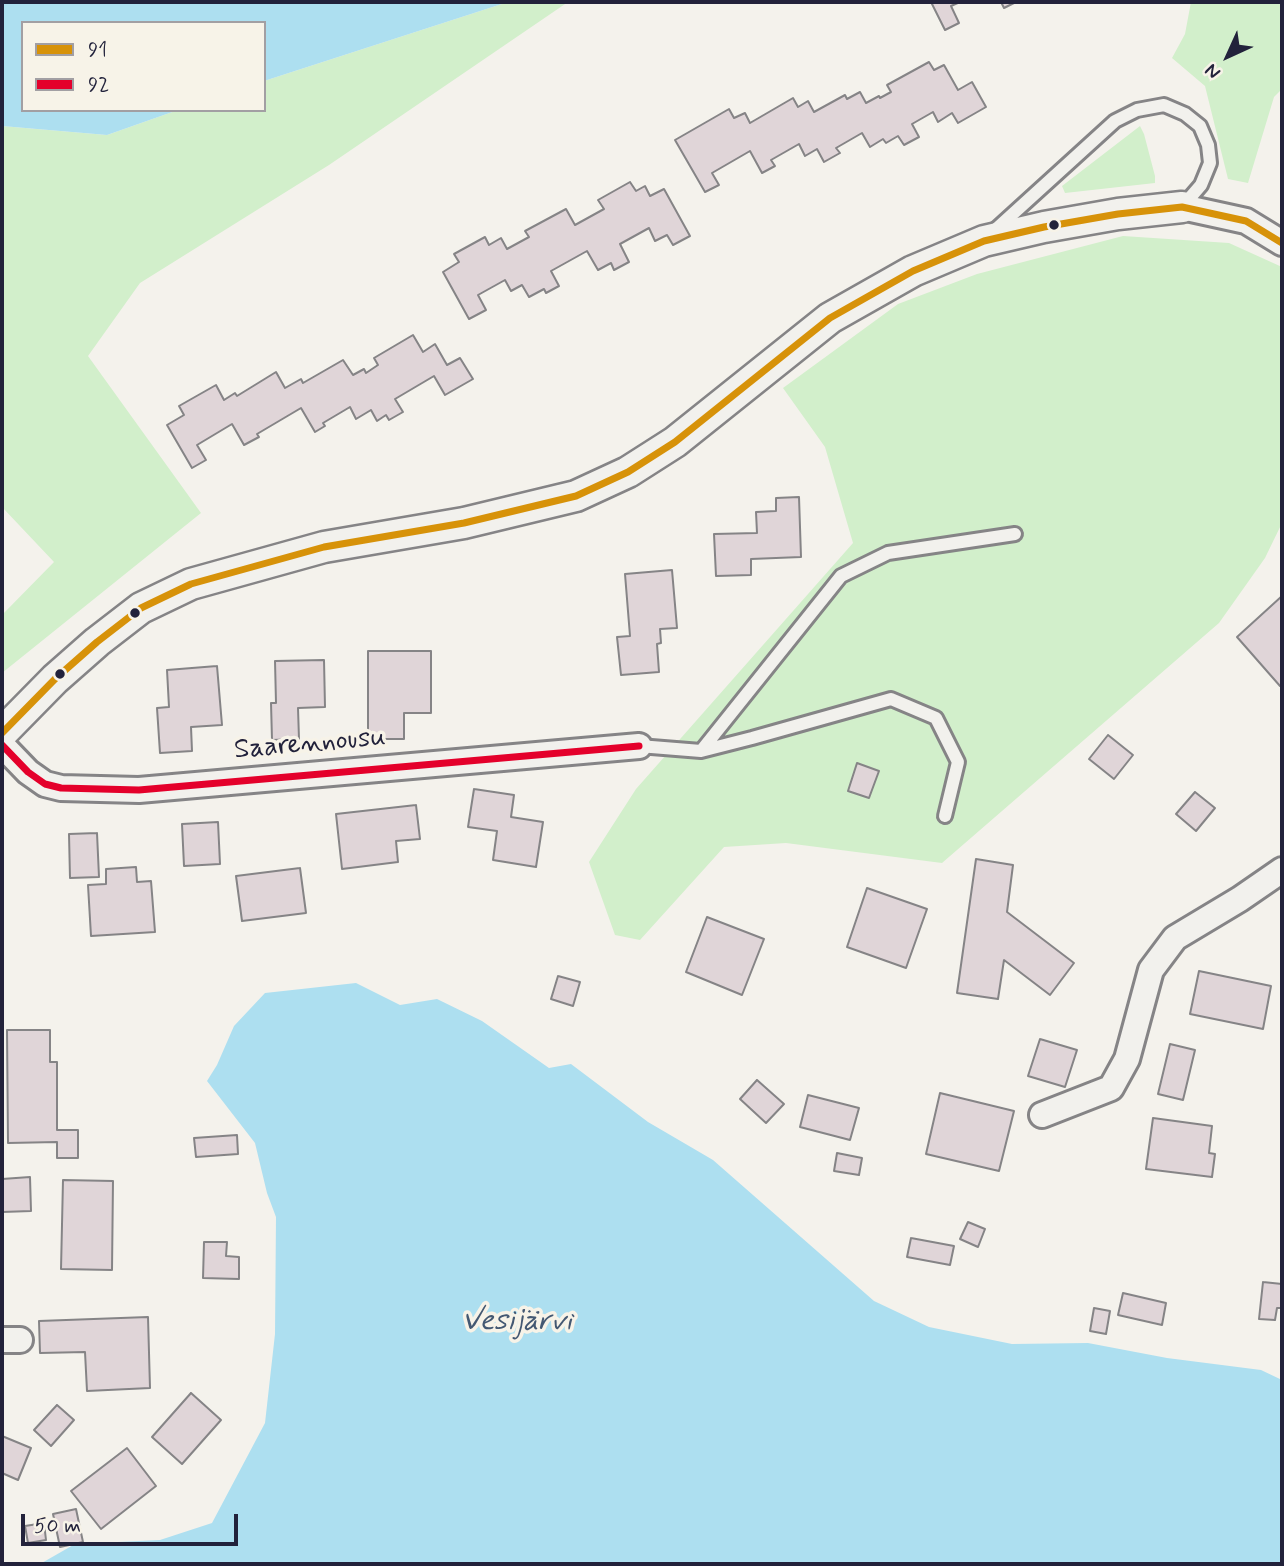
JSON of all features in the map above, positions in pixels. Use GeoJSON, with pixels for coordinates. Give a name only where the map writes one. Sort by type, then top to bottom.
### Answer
{"type":"FeatureCollection","features":[{"type":"Feature","properties":{"kind":"street"},"geometry":{"type":"LineString","coordinates":[[2,733],[66,669],[141,608],[191,584],[324,547],[464,523],[576,496],[628,472],[675,442],[830,318],[914,271],[984,241],[1118,214],[1182,208],[1246,222],[1282,243]]}},
{"type":"Feature","properties":{"kind":"street","name":"Saarennousu"},"geometry":{"type":"LineString","coordinates":[[2,745],[28,772],[45,784],[61,788],[139,790],[639,746]]}},
{"type":"Feature","properties":{"kind":"street"},"geometry":{"type":"LineString","coordinates":[[1042,1115],[1111,1088],[1127,1059],[1152,970],[1175,938],[1282,870]]}},
{"type":"Feature","properties":{"kind":"lane"},"geometry":{"type":"LineString","coordinates":[[984,241],[1115,121],[1137,110],[1164,104],[1185,114],[1200,126],[1208,145],[1210,163],[1201,185],[1182,208]]}},
{"type":"Feature","properties":{"kind":"lane"},"geometry":{"type":"LineString","coordinates":[[701,751],[841,576],[888,553],[1015,534]]}},
{"type":"Feature","properties":{"kind":"lane"},"geometry":{"type":"LineString","coordinates":[[639,746],[701,751],[891,699],[936,718],[958,762],[945,816]]}},
{"type":"Feature","properties":{"kind":"green space"},"geometry":{"type":"Polygon","coordinates":[[[508,2],[568,2],[329,165],[140,283],[88,356],[201,513],[2,673],[2,615],[54,562],[2,507],[2,126],[107,135],[172,112],[266,112],[266,80],[508,2]]]}},
{"type":"Feature","properties":{"kind":"green space"},"geometry":{"type":"Polygon","coordinates":[[[1191,2],[1282,2],[1282,89],[1274,97],[1248,183],[1228,179],[1205,86],[1172,58],[1185,34],[1191,2]]]}},
{"type":"Feature","properties":{"kind":"green space"},"geometry":{"type":"Polygon","coordinates":[[[1140,126],[1155,183],[1065,193],[1062,186],[1140,126]]]}},
{"type":"Feature","properties":{"kind":"green space"},"geometry":{"type":"Polygon","coordinates":[[[1123,236],[1229,243],[1282,267],[1282,523],[1265,558],[1219,623],[942,863],[786,843],[724,847],[640,940],[615,935],[589,862],[636,789],[853,543],[825,447],[783,388],[898,304],[977,274],[1123,236]]]}},
{"type":"Feature","properties":{"kind":"water"},"geometry":{"type":"Polygon","coordinates":[[[2,2],[508,2],[266,80],[266,21],[21,21],[21,112],[172,112],[107,135],[2,126],[2,2]]]}},
{"type":"Feature","properties":{"kind":"water","name":"Vesijärvi"},"geometry":{"type":"Polygon","coordinates":[[[356,983],[400,1005],[437,999],[482,1021],[549,1068],[571,1064],[648,1122],[713,1160],[874,1301],[929,1327],[1012,1344],[1088,1343],[1167,1358],[1261,1370],[1282,1380],[1282,1564],[40,1564],[75,1544],[160,1540],[212,1523],[265,1423],[275,1334],[276,1217],[267,1193],[255,1143],[207,1081],[234,1026],[265,993],[356,983]]]}},
{"type":"Feature","properties":{"kind":"building"},"geometry":{"type":"Polygon","coordinates":[[[931,2],[960,2],[951,6],[959,23],[945,30],[931,2]]]}},
{"type":"Feature","properties":{"kind":"building"},"geometry":{"type":"Polygon","coordinates":[[[1001,2],[1016,2],[1004,8],[1001,2]]]}},
{"type":"Feature","properties":{"kind":"building"},"geometry":{"type":"Polygon","coordinates":[[[929,62],[934,70],[944,65],[958,90],[972,82],[986,107],[958,123],[952,113],[938,122],[933,112],[912,124],[919,137],[904,145],[898,136],[886,143],[883,139],[870,147],[862,133],[836,148],[840,153],[824,162],[817,149],[805,156],[799,144],[771,160],[775,166],[762,173],[750,151],[712,173],[719,185],[705,192],[675,140],[729,109],[734,118],[745,113],[750,123],[793,98],[798,107],[808,101],[814,112],[845,95],[847,99],[860,92],[866,103],[891,92],[887,85],[929,62]]]}},
{"type":"Feature","properties":{"kind":"building"},"geometry":{"type":"Polygon","coordinates":[[[630,182],[636,191],[645,186],[650,196],[664,189],[690,236],[673,245],[667,235],[655,241],[649,228],[620,244],[629,262],[614,270],[611,263],[598,270],[587,251],[551,271],[559,286],[546,293],[544,289],[529,297],[522,285],[511,291],[505,280],[478,295],[486,310],[469,319],[443,272],[459,262],[454,254],[485,237],[489,245],[501,238],[507,249],[529,237],[525,231],[566,209],[575,225],[604,209],[598,200],[630,182]]]}},
{"type":"Feature","properties":{"kind":"building"},"geometry":{"type":"Polygon","coordinates":[[[413,335],[423,352],[435,344],[447,365],[460,358],[473,379],[445,395],[434,376],[395,399],[403,412],[389,420],[386,415],[377,421],[371,410],[356,419],[350,407],[323,423],[325,426],[315,432],[301,408],[257,434],[259,437],[244,445],[232,424],[197,445],[206,460],[192,468],[167,425],[184,415],[179,406],[216,385],[224,400],[235,393],[237,396],[276,372],[285,388],[301,379],[303,383],[343,360],[353,375],[364,369],[366,373],[378,365],[374,358],[413,335]]]}},
{"type":"Feature","properties":{"kind":"building"},"geometry":{"type":"Polygon","coordinates":[[[799,497],[801,557],[751,559],[751,575],[716,576],[714,534],[757,533],[756,512],[776,511],[776,498],[799,497]]]}},
{"type":"Feature","properties":{"kind":"building"},"geometry":{"type":"Polygon","coordinates":[[[672,570],[677,628],[660,629],[661,643],[657,644],[659,672],[621,675],[617,637],[630,636],[625,574],[672,570]]]}},
{"type":"Feature","properties":{"kind":"building"},"geometry":{"type":"Polygon","coordinates":[[[1282,596],[1282,684],[1280,686],[1237,637],[1282,596]]]}},
{"type":"Feature","properties":{"kind":"building"},"geometry":{"type":"Polygon","coordinates":[[[368,651],[431,651],[431,713],[404,713],[404,739],[368,739],[368,651]]]}},
{"type":"Feature","properties":{"kind":"building"},"geometry":{"type":"Polygon","coordinates":[[[324,660],[325,707],[298,708],[299,739],[272,740],[271,703],[276,703],[275,661],[324,660]]]}},
{"type":"Feature","properties":{"kind":"building"},"geometry":{"type":"Polygon","coordinates":[[[217,666],[222,725],[191,727],[192,751],[160,753],[157,708],[169,707],[167,670],[217,666]]]}},
{"type":"Feature","properties":{"kind":"building"},"geometry":{"type":"Polygon","coordinates":[[[1108,735],[1133,755],[1114,779],[1089,759],[1108,735]]]}},
{"type":"Feature","properties":{"kind":"building"},"geometry":{"type":"Polygon","coordinates":[[[857,763],[879,771],[869,798],[848,791],[857,763]]]}},
{"type":"Feature","properties":{"kind":"building"},"geometry":{"type":"Polygon","coordinates":[[[474,789],[514,795],[511,817],[543,822],[536,867],[493,860],[497,831],[468,827],[474,789]]]}},
{"type":"Feature","properties":{"kind":"building"},"geometry":{"type":"Polygon","coordinates":[[[1195,792],[1215,808],[1196,831],[1176,814],[1195,792]]]}},
{"type":"Feature","properties":{"kind":"building"},"geometry":{"type":"Polygon","coordinates":[[[416,805],[420,839],[396,841],[398,862],[342,869],[336,814],[416,805]]]}},
{"type":"Feature","properties":{"kind":"building"},"geometry":{"type":"Polygon","coordinates":[[[218,822],[220,864],[184,866],[182,824],[218,822]]]}},
{"type":"Feature","properties":{"kind":"building"},"geometry":{"type":"Polygon","coordinates":[[[97,833],[99,877],[70,878],[69,834],[97,833]]]}},
{"type":"Feature","properties":{"kind":"building"},"geometry":{"type":"Polygon","coordinates":[[[976,859],[1013,865],[1007,912],[1074,963],[1050,995],[1004,960],[998,999],[957,993],[976,859]]]}},
{"type":"Feature","properties":{"kind":"building"},"geometry":{"type":"Polygon","coordinates":[[[136,867],[137,882],[151,881],[155,932],[91,936],[88,885],[106,884],[106,869],[136,867]]]}},
{"type":"Feature","properties":{"kind":"building"},"geometry":{"type":"Polygon","coordinates":[[[300,868],[306,913],[242,921],[236,876],[300,868]]]}},
{"type":"Feature","properties":{"kind":"building"},"geometry":{"type":"Polygon","coordinates":[[[867,888],[927,909],[906,968],[847,947],[867,888]]]}},
{"type":"Feature","properties":{"kind":"building"},"geometry":{"type":"Polygon","coordinates":[[[707,917],[764,939],[742,995],[686,972],[707,917]]]}},
{"type":"Feature","properties":{"kind":"building"},"geometry":{"type":"Polygon","coordinates":[[[1199,971],[1271,986],[1263,1029],[1190,1014],[1199,971]]]}},
{"type":"Feature","properties":{"kind":"building"},"geometry":{"type":"Polygon","coordinates":[[[558,976],[580,982],[573,1006],[551,999],[558,976]]]}},
{"type":"Feature","properties":{"kind":"building"},"geometry":{"type":"Polygon","coordinates":[[[7,1030],[50,1030],[50,1062],[57,1062],[57,1130],[78,1130],[78,1158],[57,1158],[57,1142],[8,1143],[7,1030]]]}},
{"type":"Feature","properties":{"kind":"building"},"geometry":{"type":"Polygon","coordinates":[[[1040,1039],[1077,1050],[1065,1087],[1028,1076],[1040,1039]]]}},
{"type":"Feature","properties":{"kind":"building"},"geometry":{"type":"Polygon","coordinates":[[[1170,1044],[1195,1050],[1183,1100],[1158,1094],[1170,1044]]]}},
{"type":"Feature","properties":{"kind":"building"},"geometry":{"type":"Polygon","coordinates":[[[757,1080],[784,1104],[766,1123],[740,1099],[757,1080]]]}},
{"type":"Feature","properties":{"kind":"building"},"geometry":{"type":"Polygon","coordinates":[[[940,1093],[1014,1111],[999,1171],[926,1154],[940,1093]]]}},
{"type":"Feature","properties":{"kind":"building"},"geometry":{"type":"Polygon","coordinates":[[[808,1095],[859,1108],[850,1140],[800,1127],[808,1095]]]}},
{"type":"Feature","properties":{"kind":"building"},"geometry":{"type":"Polygon","coordinates":[[[1153,1118],[1212,1126],[1209,1153],[1215,1154],[1212,1177],[1146,1169],[1153,1118]]]}},
{"type":"Feature","properties":{"kind":"building"},"geometry":{"type":"Polygon","coordinates":[[[237,1135],[238,1154],[196,1157],[194,1138],[237,1135]]]}},
{"type":"Feature","properties":{"kind":"building"},"geometry":{"type":"Polygon","coordinates":[[[837,1153],[862,1158],[859,1175],[834,1171],[837,1153]]]}},
{"type":"Feature","properties":{"kind":"building"},"geometry":{"type":"Polygon","coordinates":[[[30,1177],[31,1211],[2,1212],[2,1179],[30,1177]]]}},
{"type":"Feature","properties":{"kind":"building"},"geometry":{"type":"Polygon","coordinates":[[[63,1180],[113,1181],[112,1270],[61,1269],[63,1180]]]}},
{"type":"Feature","properties":{"kind":"building"},"geometry":{"type":"Polygon","coordinates":[[[968,1222],[985,1229],[978,1247],[960,1239],[968,1222]]]}},
{"type":"Feature","properties":{"kind":"building"},"geometry":{"type":"Polygon","coordinates":[[[911,1238],[954,1246],[950,1265],[907,1257],[911,1238]]]}},
{"type":"Feature","properties":{"kind":"building"},"geometry":{"type":"Polygon","coordinates":[[[204,1242],[227,1242],[226,1256],[239,1257],[239,1279],[203,1278],[204,1242]]]}},
{"type":"Feature","properties":{"kind":"building"},"geometry":{"type":"Polygon","coordinates":[[[1263,1282],[1282,1284],[1282,1308],[1277,1308],[1275,1320],[1259,1319],[1263,1282]]]}},
{"type":"Feature","properties":{"kind":"building"},"geometry":{"type":"Polygon","coordinates":[[[1123,1293],[1166,1303],[1162,1325],[1118,1315],[1123,1293]]]}},
{"type":"Feature","properties":{"kind":"building"},"geometry":{"type":"Polygon","coordinates":[[[1094,1308],[1110,1311],[1106,1334],[1090,1331],[1094,1308]]]}},
{"type":"Feature","properties":{"kind":"building"},"geometry":{"type":"Polygon","coordinates":[[[148,1317],[150,1388],[87,1391],[85,1352],[40,1353],[39,1321],[148,1317]]]}},
{"type":"Feature","properties":{"kind":"building"},"geometry":{"type":"Polygon","coordinates":[[[191,1393],[221,1420],[182,1464],[152,1437],[191,1393]]]}},
{"type":"Feature","properties":{"kind":"building"},"geometry":{"type":"Polygon","coordinates":[[[57,1405],[74,1420],[51,1446],[34,1430],[57,1405]]]}},
{"type":"Feature","properties":{"kind":"building"},"geometry":{"type":"Polygon","coordinates":[[[2,1436],[31,1448],[18,1480],[2,1473],[2,1436]]]}},
{"type":"Feature","properties":{"kind":"building"},"geometry":{"type":"Polygon","coordinates":[[[127,1448],[156,1486],[101,1529],[71,1491],[127,1448]]]}},
{"type":"Feature","properties":{"kind":"building"},"geometry":{"type":"Polygon","coordinates":[[[76,1509],[83,1542],[60,1547],[53,1514],[76,1509]]]}},
{"type":"Feature","properties":{"kind":"building"},"geometry":{"type":"Polygon","coordinates":[[[44,1523],[46,1540],[28,1543],[25,1526],[44,1523]]]}},
{"type":"Feature","properties":{"kind":"transit line","name":"91"},"geometry":{"type":"LineString","coordinates":[[2,733],[55,679],[141,608],[191,584],[324,547],[464,523],[576,496],[628,472],[675,442],[830,318],[913,271],[984,241],[1118,214],[1182,207],[1246,221],[1282,243]]}},
{"type":"Feature","properties":{"kind":"transit line","name":"92"},"geometry":{"type":"LineString","coordinates":[[2,745],[28,772],[45,784],[61,788],[139,790],[639,746]]}}]}
